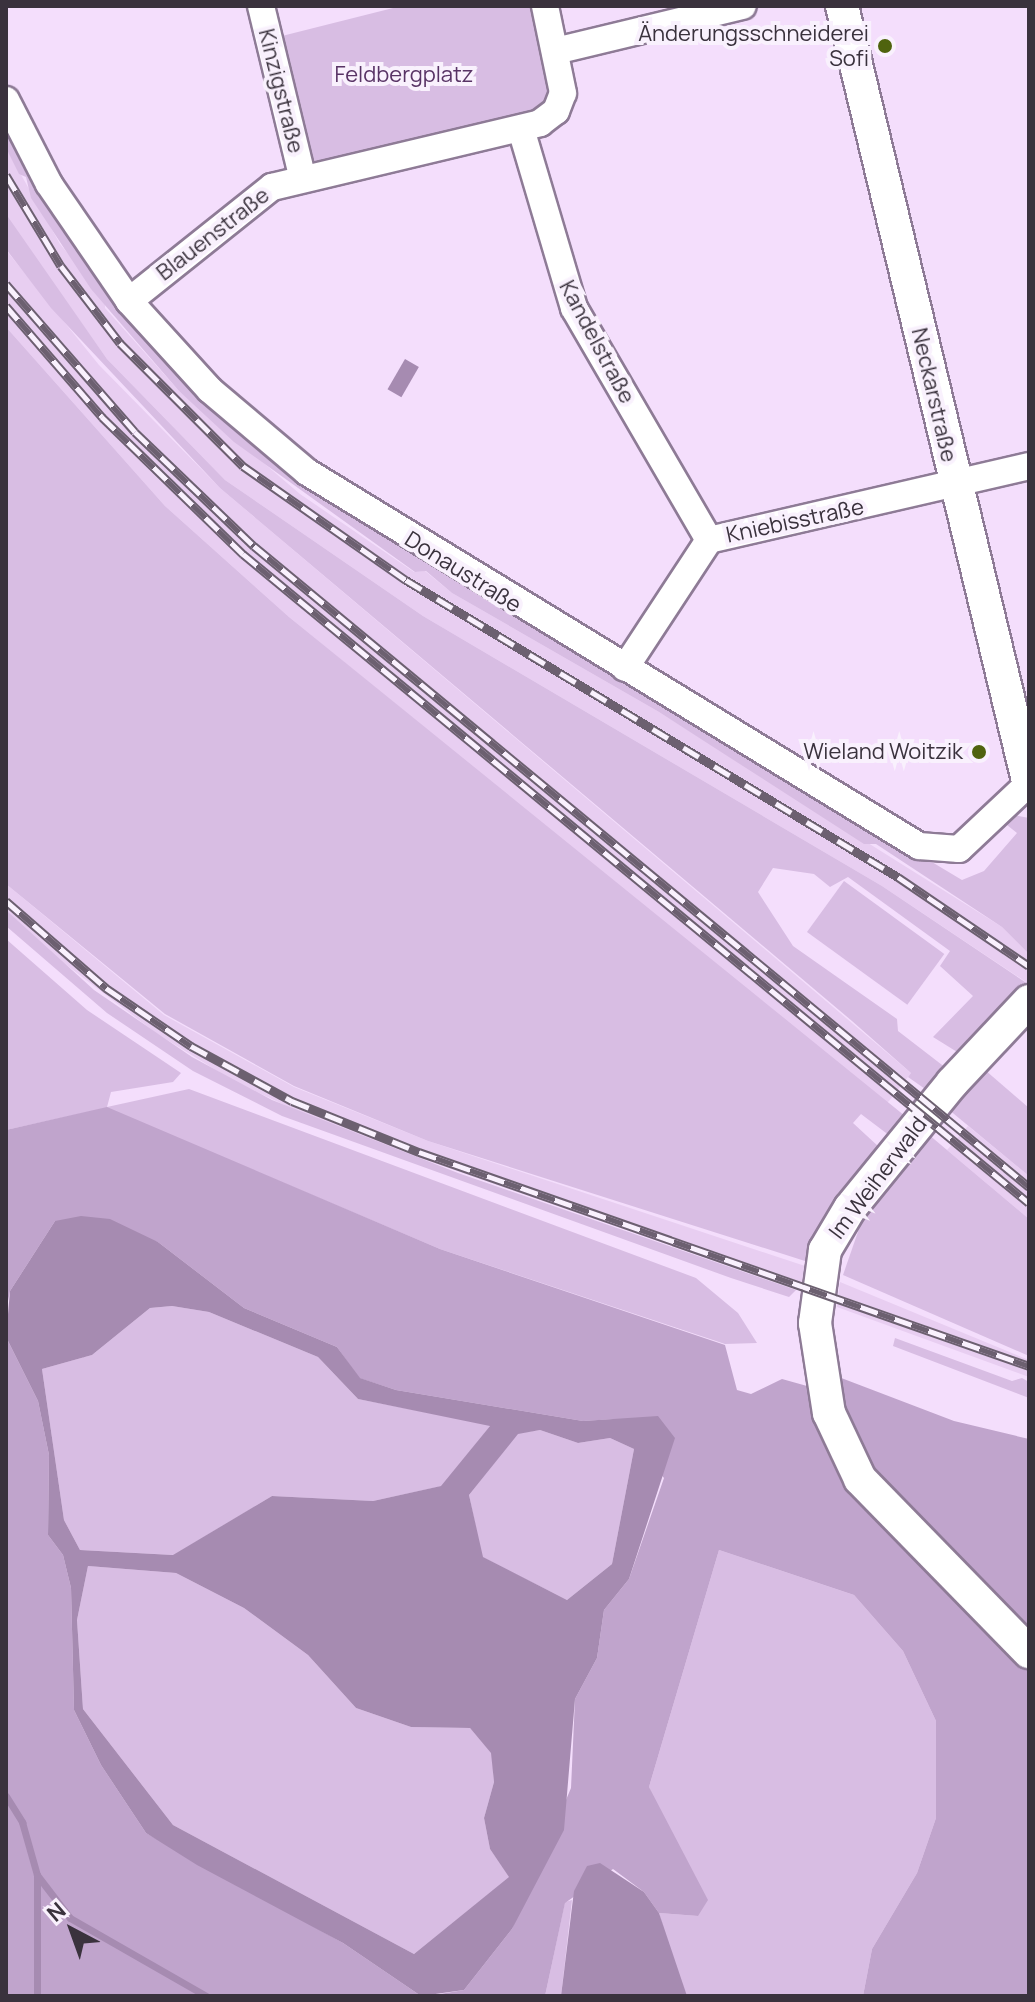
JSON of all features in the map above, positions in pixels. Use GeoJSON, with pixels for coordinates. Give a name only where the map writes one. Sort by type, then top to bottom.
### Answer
{"type":"FeatureCollection","features":[{"type":"Feature","properties":{"kind":"street","name":"Kinzigstraße"},"geometry":{"type":"LineString","coordinates":[[261,6],[302,176]]}},
{"type":"Feature","properties":{"kind":"street"},"geometry":{"type":"LineString","coordinates":[[302,176],[521,129],[556,111],[563,93],[545,6]]}},
{"type":"Feature","properties":{"kind":"street"},"geometry":{"type":"LineString","coordinates":[[555,51],[743,6]]}},
{"type":"Feature","properties":{"kind":"street","name":"Neckarstraße"},"geometry":{"type":"LineString","coordinates":[[842,6],[1029,784]]}},
{"type":"Feature","properties":{"kind":"street","name":"Donaustraße"},"geometry":{"type":"LineString","coordinates":[[6,100],[49,184],[129,301],[210,390],[280,454],[414,542],[931,851],[959,849],[973,841],[1029,784]]}},
{"type":"Feature","properties":{"kind":"street","name":"Kandelstraße"},"geometry":{"type":"LineString","coordinates":[[521,129],[574,308],[709,540]]}},
{"type":"Feature","properties":{"kind":"street","name":"Blauenstraße"},"geometry":{"type":"LineString","coordinates":[[129,301],[272,187],[302,176]]}},
{"type":"Feature","properties":{"kind":"street","name":"Kniebisstraße"},"geometry":{"type":"LineString","coordinates":[[625,668],[709,540],[1029,466]]}},
{"type":"Feature","properties":{"kind":"street","name":"Im Weiherwald"},"geometry":{"type":"LineString","coordinates":[[1029,1001],[957,1076],[850,1208],[825,1250],[815,1323],[829,1413],[860,1479],[1029,1652]]}},
{"type":"Feature","properties":{"kind":"shaded area"},"geometry":{"type":"Polygon","coordinates":[[[6,148],[60,244],[105,299],[105,308],[179,391],[300,494],[414,572],[425,571],[452,593],[659,712],[1002,927],[1029,954],[1029,984],[882,886],[423,616],[225,480],[107,359],[14,228],[6,214],[6,148]]]}},
{"type":"Feature","properties":{"kind":"shaded area"},"geometry":{"type":"Polygon","coordinates":[[[6,250],[99,365],[220,488],[911,1073],[889,1101],[885,1104],[289,617],[165,506],[6,327],[6,250]]]}},
{"type":"Feature","properties":{"kind":"shaded area"},"geometry":{"type":"Polygon","coordinates":[[[405,359],[419,367],[401,397],[388,389],[405,359]]]}},
{"type":"Feature","properties":{"kind":"shaded area"},"geometry":{"type":"Polygon","coordinates":[[[6,884],[164,1015],[294,1087],[428,1141],[808,1267],[804,1292],[328,1126],[232,1080],[156,1033],[52,954],[6,910],[6,884]]]}},
{"type":"Feature","properties":{"kind":"shaded area"},"geometry":{"type":"Polygon","coordinates":[[[107,1107],[440,1249],[725,1345],[737,1390],[751,1394],[782,1379],[807,1386],[826,1440],[923,1566],[1029,1669],[1029,1996],[863,1996],[872,1949],[917,1873],[936,1818],[936,1721],[903,1651],[854,1595],[719,1550],[649,1787],[708,1900],[698,1916],[659,1913],[644,1892],[613,1869],[565,1903],[545,1996],[428,1996],[464,1990],[512,1929],[571,1788],[575,1699],[597,1658],[604,1610],[629,1579],[664,1478],[615,1419],[583,1421],[396,1390],[359,1378],[337,1347],[244,1308],[158,1242],[55,1221],[10,1291],[6,1311],[6,1130],[107,1107]]]}},
{"type":"Feature","properties":{"kind":"shaded area"},"geometry":{"type":"Polygon","coordinates":[[[968,1126],[1029,1176],[1029,1219],[947,1150],[968,1126]]]}},
{"type":"Feature","properties":{"kind":"shaded area"},"geometry":{"type":"Polygon","coordinates":[[[81,1216],[110,1219],[158,1242],[244,1308],[337,1347],[360,1378],[396,1390],[583,1421],[658,1416],[675,1438],[629,1579],[604,1610],[597,1658],[575,1699],[564,1830],[512,1929],[464,1990],[421,1996],[343,1943],[197,1865],[146,1833],[101,1765],[74,1710],[71,1588],[63,1555],[48,1535],[49,1455],[38,1401],[6,1337],[10,1291],[55,1221],[81,1216]],[[172,1306],[150,1308],[92,1355],[42,1369],[64,1520],[80,1550],[173,1555],[272,1496],[373,1501],[441,1486],[490,1426],[358,1399],[318,1357],[209,1312],[172,1306]],[[540,1430],[518,1434],[469,1495],[483,1557],[567,1600],[612,1564],[634,1449],[610,1438],[578,1443],[540,1430]],[[88,1566],[77,1620],[83,1709],[173,1825],[414,1954],[509,1877],[490,1849],[484,1818],[494,1782],[491,1753],[470,1728],[411,1727],[356,1708],[308,1655],[244,1608],[176,1573],[88,1566]]]}},
{"type":"Feature","properties":{"kind":"shaded area"},"geometry":{"type":"Polygon","coordinates":[[[840,1282],[1029,1360],[1029,1377],[837,1307],[840,1282]]]}},
{"type":"Feature","properties":{"kind":"shaded area"},"geometry":{"type":"Polygon","coordinates":[[[6,1337],[38,1401],[49,1455],[48,1535],[63,1555],[71,1588],[74,1710],[101,1765],[146,1833],[343,1943],[421,1996],[6,1996],[6,1337]]]}},
{"type":"Feature","properties":{"kind":"shaded area"},"geometry":{"type":"Polygon","coordinates":[[[836,1376],[954,1421],[1029,1439],[1029,1632],[911,1523],[851,1439],[836,1376]]]}},
{"type":"Feature","properties":{"kind":"shaded area"},"geometry":{"type":"Polygon","coordinates":[[[600,1863],[644,1892],[659,1913],[687,1996],[561,1996],[574,1891],[587,1866],[600,1863]]]}},
{"type":"Feature","properties":{"kind":"green space","name":"Feldbergplatz"},"geometry":{"type":"Polygon","coordinates":[[[401,6],[534,6],[551,92],[541,107],[516,120],[310,166],[278,37],[401,6]]]}},
{"type":"Feature","properties":{"kind":"green space"},"geometry":{"type":"Polygon","coordinates":[[[6,121],[163,352],[413,552],[962,880],[984,871],[1017,833],[1002,821],[1009,814],[1029,818],[1029,954],[1002,927],[876,844],[864,844],[659,712],[452,593],[426,571],[415,572],[234,442],[179,391],[91,289],[31,198],[26,177],[19,174],[6,148],[6,121]]]}},
{"type":"Feature","properties":{"kind":"green space"},"geometry":{"type":"Polygon","coordinates":[[[6,214],[107,359],[225,480],[423,616],[882,886],[1028,984],[962,1055],[933,1037],[973,996],[940,966],[950,951],[848,877],[830,887],[814,874],[773,868],[758,892],[793,946],[897,1019],[898,1031],[946,1068],[928,1091],[908,1077],[911,1073],[852,1021],[220,488],[51,308],[6,249],[6,214]]]}},
{"type":"Feature","properties":{"kind":"green space"},"geometry":{"type":"Polygon","coordinates":[[[6,327],[165,506],[289,617],[905,1116],[890,1136],[861,1114],[853,1123],[879,1147],[824,1217],[805,1261],[428,1141],[294,1086],[165,1014],[6,884],[6,327]]]}},
{"type":"Feature","properties":{"kind":"green space"},"geometry":{"type":"Polygon","coordinates":[[[844,881],[944,954],[907,1005],[807,932],[844,881]]]}},
{"type":"Feature","properties":{"kind":"green space"},"geometry":{"type":"Polygon","coordinates":[[[6,910],[94,990],[192,1057],[272,1100],[458,1173],[796,1290],[789,1297],[731,1278],[282,1116],[193,1071],[107,1013],[6,926],[6,910]]]}},
{"type":"Feature","properties":{"kind":"green space"},"geometry":{"type":"Polygon","coordinates":[[[6,939],[87,1010],[181,1073],[173,1082],[111,1092],[107,1107],[189,1089],[696,1278],[738,1313],[757,1343],[725,1344],[440,1249],[106,1108],[6,1130],[6,939]]]}},
{"type":"Feature","properties":{"kind":"green space"},"geometry":{"type":"Polygon","coordinates":[[[985,1070],[1029,1108],[1029,1176],[948,1109],[985,1070]]]}},
{"type":"Feature","properties":{"kind":"green space"},"geometry":{"type":"Polygon","coordinates":[[[928,1134],[1029,1219],[1029,1356],[843,1275],[860,1226],[928,1134]]]}},
{"type":"Feature","properties":{"kind":"green space"},"geometry":{"type":"Polygon","coordinates":[[[172,1306],[209,1312],[318,1357],[358,1399],[491,1425],[442,1486],[373,1501],[272,1496],[174,1555],[80,1550],[64,1520],[42,1369],[92,1355],[150,1308],[172,1306]]]}},
{"type":"Feature","properties":{"kind":"green space"},"geometry":{"type":"Polygon","coordinates":[[[895,1338],[1012,1381],[1022,1378],[1029,1382],[1029,1398],[893,1346],[895,1338]]]}},
{"type":"Feature","properties":{"kind":"green space"},"geometry":{"type":"Polygon","coordinates":[[[540,1430],[578,1443],[610,1438],[634,1449],[612,1564],[567,1600],[482,1557],[469,1495],[518,1433],[540,1430]]]}},
{"type":"Feature","properties":{"kind":"green space"},"geometry":{"type":"Polygon","coordinates":[[[719,1550],[854,1595],[903,1651],[936,1721],[936,1818],[917,1873],[872,1949],[863,1996],[687,1996],[677,1977],[659,1913],[698,1916],[649,1787],[719,1550]]]}},
{"type":"Feature","properties":{"kind":"green space"},"geometry":{"type":"Polygon","coordinates":[[[88,1566],[176,1573],[244,1608],[308,1655],[356,1708],[411,1727],[470,1728],[492,1753],[494,1782],[484,1818],[490,1849],[510,1877],[414,1954],[173,1825],[83,1709],[77,1620],[88,1566]]]}},
{"type":"Feature","properties":{"kind":"green space"},"geometry":{"type":"Polygon","coordinates":[[[572,1900],[561,1996],[545,1996],[565,1902],[572,1900]]]}},
{"type":"Feature","properties":{"kind":"waterway"},"geometry":{"type":"LineString","coordinates":[[6,1796],[22,1822],[37,1875],[37,1996]]}},
{"type":"Feature","properties":{"kind":"waterway"},"geometry":{"type":"LineString","coordinates":[[37,1875],[70,1918],[206,1996]]}},
{"type":"Feature","properties":{"kind":"railway"},"geometry":{"type":"LineString","coordinates":[[6,175],[61,266],[120,343],[243,466],[406,580],[898,877],[1029,966]]}},
{"type":"Feature","properties":{"kind":"railway"},"geometry":{"type":"LineString","coordinates":[[6,284],[135,432],[254,546],[1029,1187]]}},
{"type":"Feature","properties":{"kind":"railway"},"geometry":{"type":"LineString","coordinates":[[6,306],[102,417],[243,554],[1029,1203]]}},
{"type":"Feature","properties":{"kind":"railway"},"geometry":{"type":"LineString","coordinates":[[6,901],[106,988],[191,1046],[292,1101],[419,1152],[1029,1366]]}},
{"type":"Feature","properties":{"kind":"place","name":"Änderungsschneiderei Sofi"},"geometry":{"type":"Point","coordinates":[885,46]}},
{"type":"Feature","properties":{"kind":"place","name":"Wieland Woitzik"},"geometry":{"type":"Point","coordinates":[979,752]}}]}
